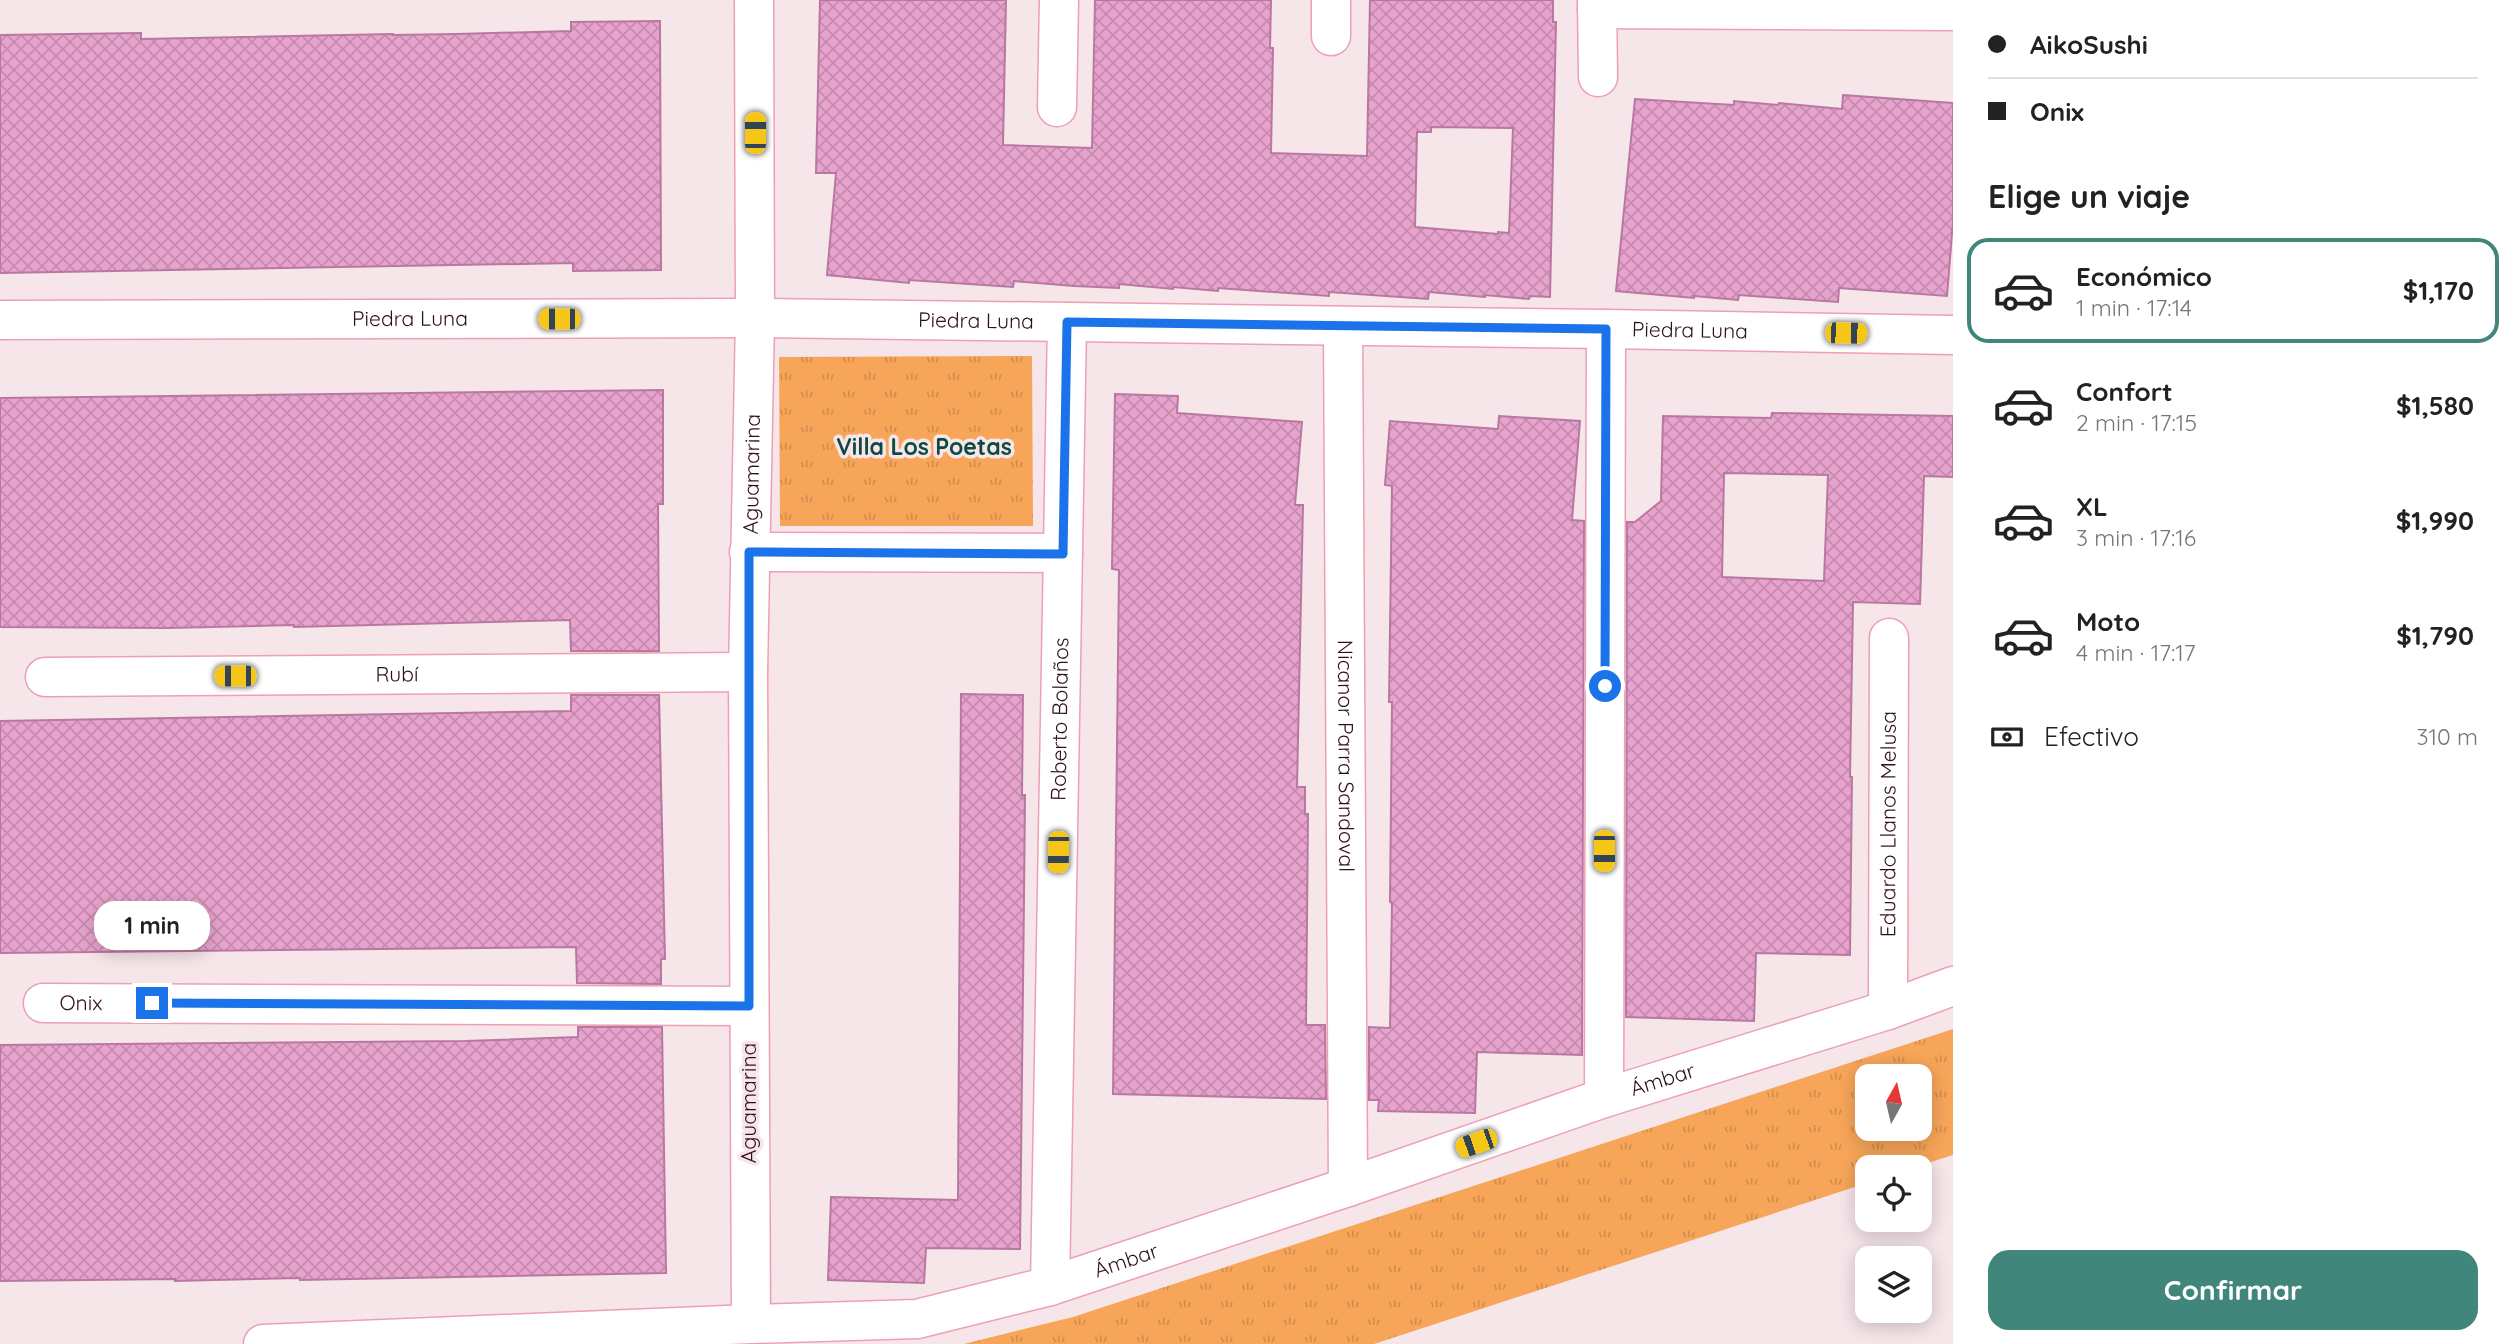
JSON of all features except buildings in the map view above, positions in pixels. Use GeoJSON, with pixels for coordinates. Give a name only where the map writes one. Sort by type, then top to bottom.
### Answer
{"type":"FeatureCollection","features":[{"type":"Feature","properties":{"kind":"street","name":"Aguamarina"},"geometry":{"type":"LineString","coordinates":[[751,1324],[748,673],[755,318],[754,0]]}},
{"type":"Feature","properties":{"kind":"street"},"geometry":{"type":"LineString","coordinates":[[1057,107],[1059,0]]}},
{"type":"Feature","properties":{"kind":"street"},"geometry":{"type":"LineString","coordinates":[[1598,78],[1597,5],[1953,11]]}},
{"type":"Feature","properties":{"kind":"street","name":"Piedra Luna"},"geometry":{"type":"LineString","coordinates":[[0,320],[755,318],[1953,335]]}},
{"type":"Feature","properties":{"kind":"street","name":"Roberto Bolaños"},"geometry":{"type":"LineString","coordinates":[[1050,1286],[1067,322]]}},
{"type":"Feature","properties":{"kind":"street","name":"Nicanor Parra Sandoval"},"geometry":{"type":"LineString","coordinates":[[1343,326],[1348,1187]]}},
{"type":"Feature","properties":{"kind":"street"},"geometry":{"type":"LineString","coordinates":[[1604,1098],[1606,329]]}},
{"type":"Feature","properties":{"kind":"street"},"geometry":{"type":"LineString","coordinates":[[749,552],[1063,554]]}},
{"type":"Feature","properties":{"kind":"street","name":"Eduardo Llanos Melusa"},"geometry":{"type":"LineString","coordinates":[[1888,1010],[1889,638]]}},
{"type":"Feature","properties":{"kind":"street","name":"Rubí"},"geometry":{"type":"LineString","coordinates":[[46,677],[748,673]]}},
{"type":"Feature","properties":{"kind":"street","name":"Ámbar"},"geometry":{"type":"LineString","coordinates":[[263,1344],[917,1319],[1050,1286],[1604,1098],[1888,1010],[1953,986]]}},
{"type":"Feature","properties":{"kind":"street","name":"Onix"},"geometry":{"type":"LineString","coordinates":[[43,1003],[749,1006]]}},
{"type":"Feature","properties":{"kind":"green space","name":"Villa Los Poetas"},"geometry":{"type":"Polygon","coordinates":[[[1032,356],[1033,526],[780,526],[779,357],[1032,356]]]}},
{"type":"Feature","properties":{"kind":"green space"},"geometry":{"type":"Polygon","coordinates":[[[1953,1029],[1953,1155],[1932,1162],[1932,1155],[1855,1155],[1855,1187],[1374,1344],[964,1344],[1073,1317],[1953,1029]]]}},
{"type":"Feature","properties":{"kind":"district","name":"Villa Los Poetas"},"geometry":{"type":"Point","coordinates":[924,447]}},
{"type":"Feature","properties":{"kind":"route"},"geometry":{"type":"LineString","coordinates":[[152,1003],[749,1006],[749,552],[1063,554],[1067,322],[1606,329],[1605,686]]}}]}
